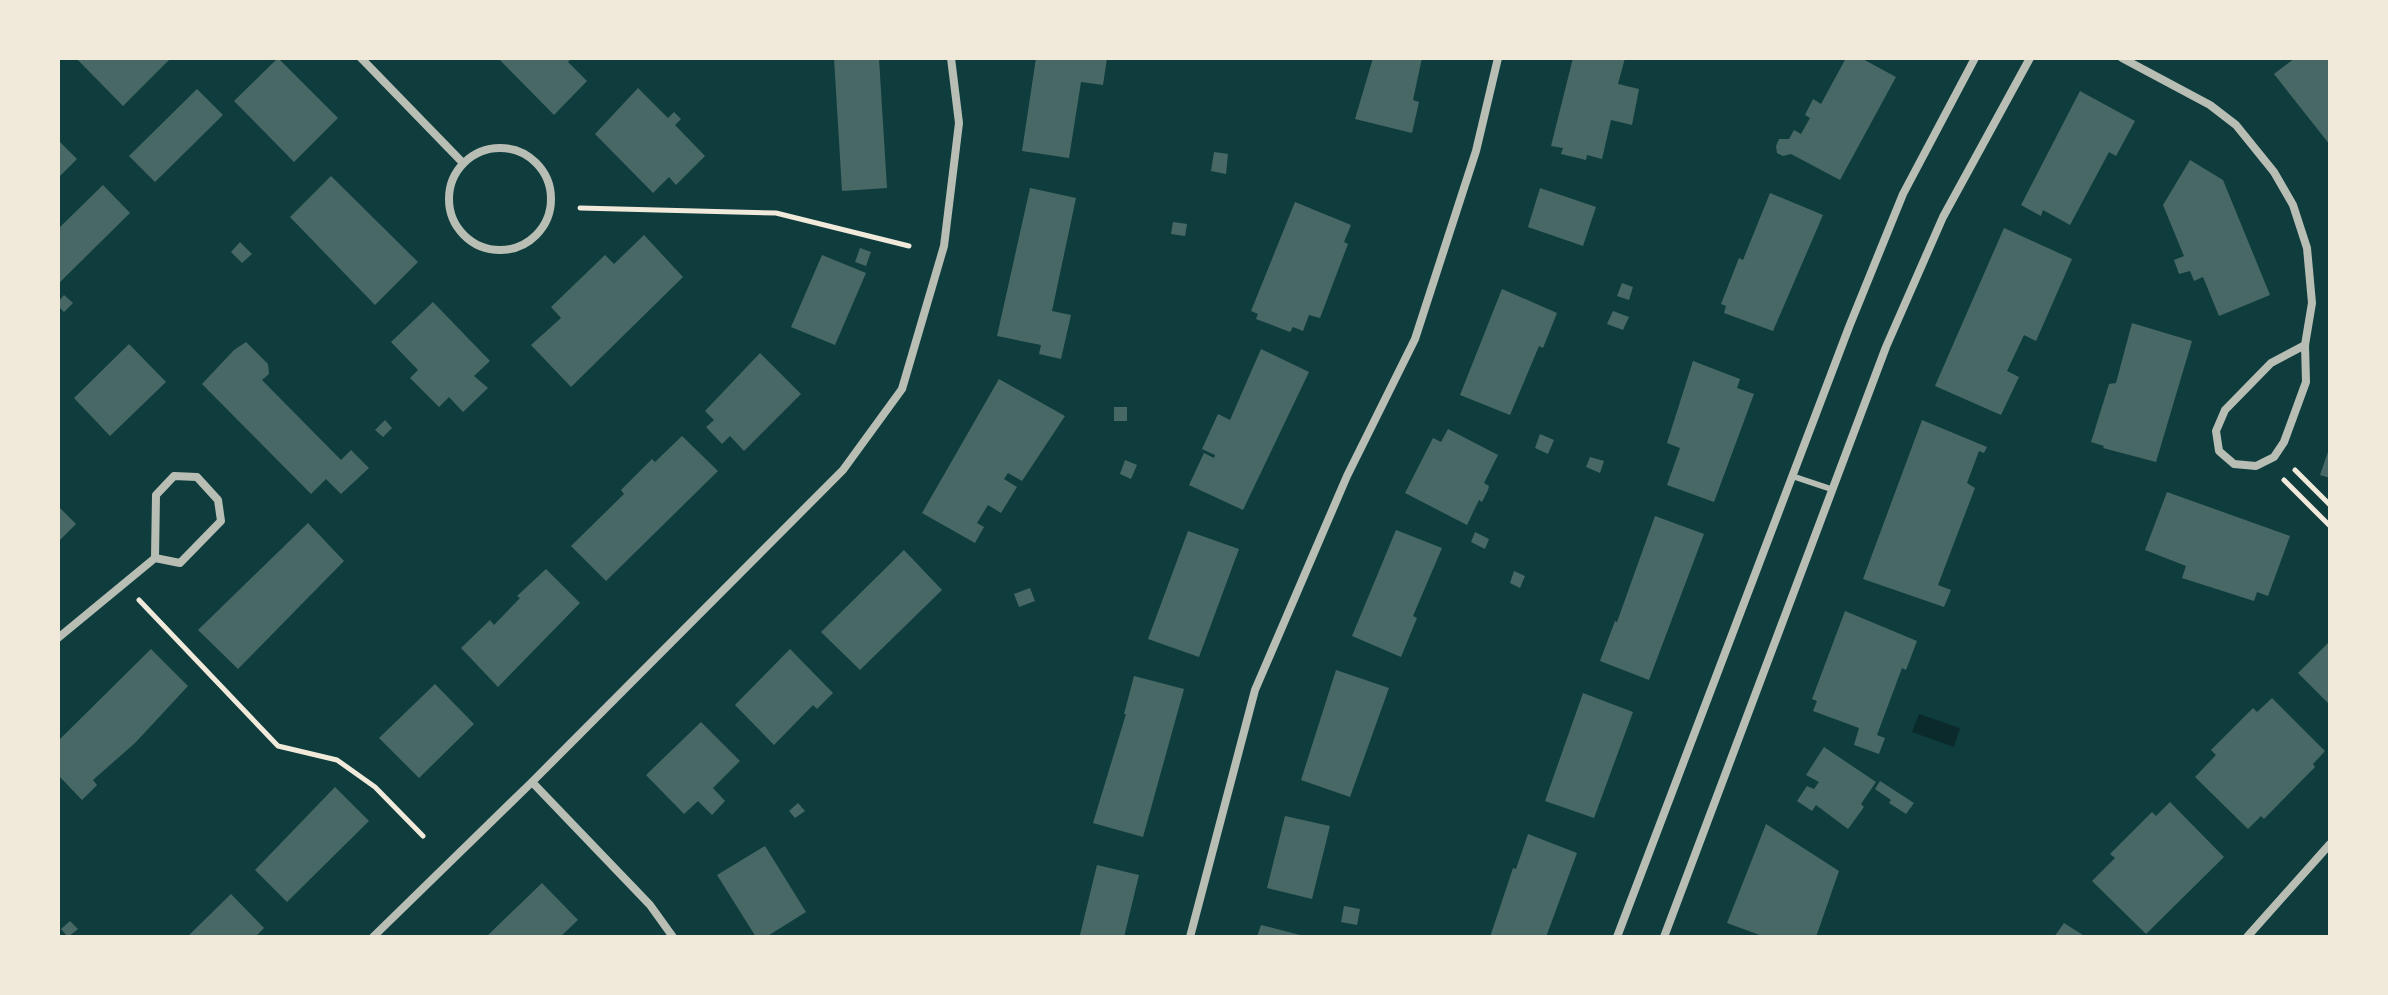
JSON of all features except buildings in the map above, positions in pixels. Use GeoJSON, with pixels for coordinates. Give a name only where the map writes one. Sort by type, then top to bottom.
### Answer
{"type":"FeatureCollection","features":[{"type":"Feature","properties":{"kind":"street"},"geometry":{"type":"LineString","coordinates":[[361,58],[463,163]]}},
{"type":"Feature","properties":{"kind":"street"},"geometry":{"type":"LineString","coordinates":[[373,937],[843,470],[902,389],[944,246],[959,123],[951,58]]}},
{"type":"Feature","properties":{"kind":"street"},"geometry":{"type":"LineString","coordinates":[[1190,937],[1255,690],[1347,476],[1415,339],[1476,151],[1498,58]]}},
{"type":"Feature","properties":{"kind":"street"},"geometry":{"type":"LineString","coordinates":[[1617,937],[1903,194],[1975,58]]}},
{"type":"Feature","properties":{"kind":"street"},"geometry":{"type":"LineString","coordinates":[[1664,937],[1886,347],[1943,217],[2030,58]]}},
{"type":"Feature","properties":{"kind":"street"},"geometry":{"type":"LineString","coordinates":[[2122,58],[2210,105],[2236,125],[2274,172],[2293,205],[2307,248],[2312,303],[2305,345],[2306,382],[2284,442],[2274,457],[2256,466],[2234,464],[2219,451],[2216,431],[2225,410],[2271,363],[2305,345]]}},
{"type":"Feature","properties":{"kind":"street"},"geometry":{"type":"LineString","coordinates":[[496,148],[515,150],[531,158],[544,172],[550,189],[551,207],[545,224],[534,238],[519,247],[502,250],[484,248],[468,240],[456,228],[449,211],[448,194],[453,177],[463,163],[478,152],[496,148]]}},
{"type":"Feature","properties":{"kind":"street"},"geometry":{"type":"LineString","coordinates":[[58,638],[155,558],[156,495],[174,476],[197,477],[218,500],[221,521],[180,563],[155,558]]}},
{"type":"Feature","properties":{"kind":"street"},"geometry":{"type":"LineString","coordinates":[[532,782],[650,905],[673,937]]}},
{"type":"Feature","properties":{"kind":"street"},"geometry":{"type":"LineString","coordinates":[[2247,937],[2330,844]]}},
{"type":"Feature","properties":{"kind":"lane"},"geometry":{"type":"LineString","coordinates":[[1792,476],[1831,489]]}},
{"type":"Feature","properties":{"kind":"path"},"geometry":{"type":"LineString","coordinates":[[580,208],[776,213],[909,246]]}},
{"type":"Feature","properties":{"kind":"path"},"geometry":{"type":"LineString","coordinates":[[2295,470],[2330,505]]}},
{"type":"Feature","properties":{"kind":"path"},"geometry":{"type":"LineString","coordinates":[[2284,480],[2330,526]]}},
{"type":"Feature","properties":{"kind":"path"},"geometry":{"type":"LineString","coordinates":[[138,599],[278,746],[337,760],[375,787],[423,836]]}},
{"type":"Feature","properties":{"kind":"water"},"geometry":{"type":"Polygon","coordinates":[[[1919,714],[1960,728],[1954,747],[1912,732],[1919,714]]]}}]}
